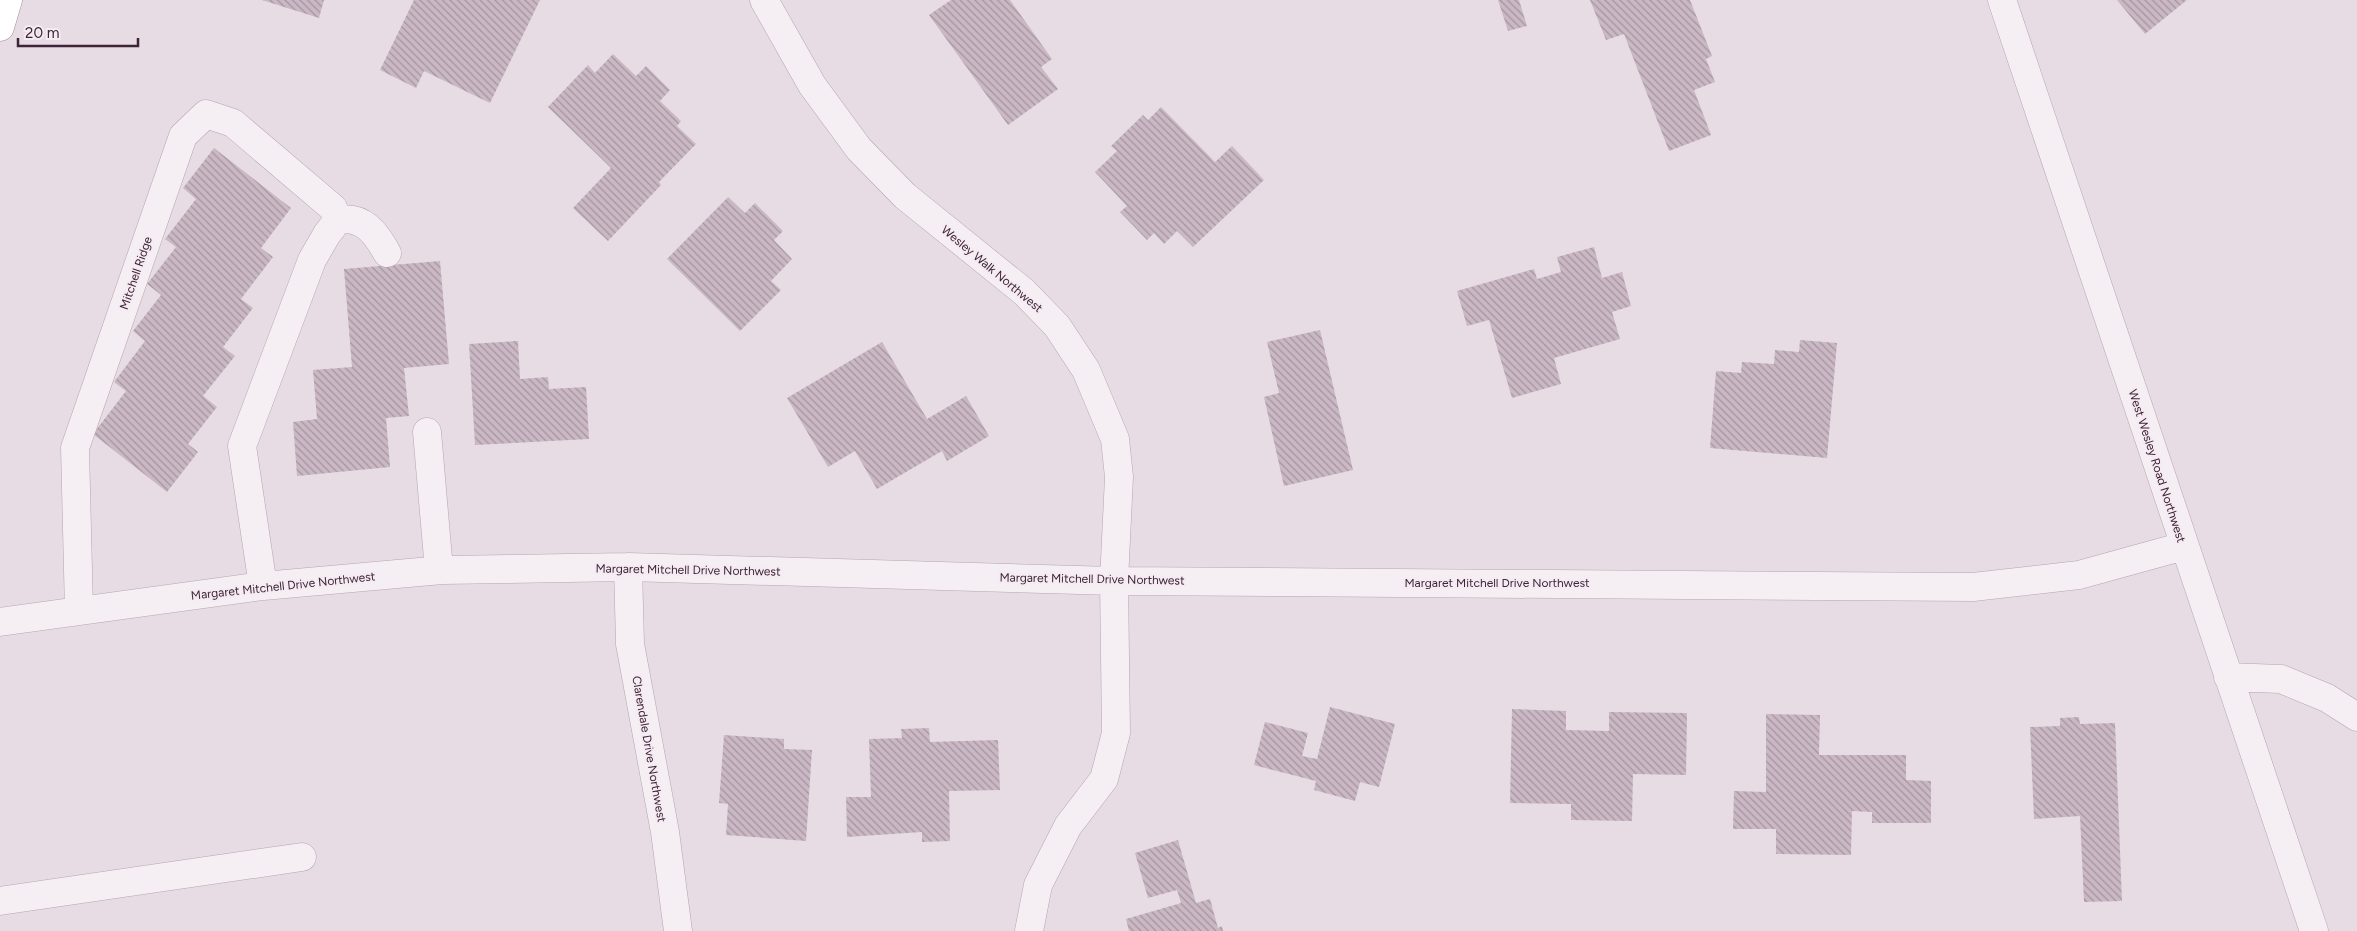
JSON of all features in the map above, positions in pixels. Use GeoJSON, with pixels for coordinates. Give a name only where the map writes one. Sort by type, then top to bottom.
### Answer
{"type":"FeatureCollection","features":[{"type":"Feature","properties":{"kind":"highway"},"geometry":{"type":"LineString","coordinates":[[0,27],[8,0]]}},
{"type":"Feature","properties":{"kind":"street","name":"Wesley Walk Northwest"},"geometry":{"type":"LineString","coordinates":[[764,0],[812,85],[859,149],[905,196],[1024,292],[1057,326],[1086,370],[1115,440],[1119,476],[1114,580],[1116,733],[1104,779],[1068,826],[1038,885],[1029,931]]}},
{"type":"Feature","properties":{"kind":"street","name":"West Wesley Road Northwest"},"geometry":{"type":"LineString","coordinates":[[2002,0],[2314,931]]}},
{"type":"Feature","properties":{"kind":"street","name":"Mitchell Ridge"},"geometry":{"type":"LineString","coordinates":[[78,611],[75,448],[183,136],[206,114],[233,123],[333,208],[338,220]]}},
{"type":"Feature","properties":{"kind":"street"},"geometry":{"type":"LineString","coordinates":[[263,586],[242,446],[312,260],[327,234],[338,220],[350,217],[359,220],[378,236],[388,253]]}},
{"type":"Feature","properties":{"kind":"street"},"geometry":{"type":"LineString","coordinates":[[427,432],[440,570]]}},
{"type":"Feature","properties":{"kind":"street","name":"Margaret Mitchell Drive Northwest"},"geometry":{"type":"LineString","coordinates":[[0,622],[263,586],[440,570],[628,568],[1114,580],[1973,587],[2079,575],[2184,546]]}},
{"type":"Feature","properties":{"kind":"street","name":"Clarendale Drive Northwest"},"geometry":{"type":"LineString","coordinates":[[628,568],[630,644],[665,832],[678,931]]}},
{"type":"Feature","properties":{"kind":"street"},"geometry":{"type":"LineString","coordinates":[[2228,677],[2281,679],[2327,698],[2357,717]]}},
{"type":"Feature","properties":{"kind":"street"},"geometry":{"type":"LineString","coordinates":[[0,901],[302,857]]}},
{"type":"Feature","properties":{"kind":"building"},"geometry":{"type":"Polygon","coordinates":[[[262,0],[324,0],[319,18],[262,0]]]}},
{"type":"Feature","properties":{"kind":"building"},"geometry":{"type":"Polygon","coordinates":[[[414,0],[540,0],[490,103],[424,71],[416,88],[380,70],[414,0]]]}},
{"type":"Feature","properties":{"kind":"building"},"geometry":{"type":"Polygon","coordinates":[[[951,0],[1010,0],[1052,59],[1041,67],[1058,89],[1008,125],[929,15],[951,0]]]}},
{"type":"Feature","properties":{"kind":"building"},"geometry":{"type":"Polygon","coordinates":[[[1498,0],[1519,0],[1527,26],[1508,31],[1498,0]]]}},
{"type":"Feature","properties":{"kind":"building"},"geometry":{"type":"Polygon","coordinates":[[[1590,0],[1690,0],[1712,56],[1706,59],[1715,82],[1694,90],[1711,135],[1669,151],[1624,34],[1606,40],[1590,0]]]}},
{"type":"Feature","properties":{"kind":"building"},"geometry":{"type":"Polygon","coordinates":[[[2117,0],[2187,0],[2145,34],[2117,0]]]}},
{"type":"Feature","properties":{"kind":"building"},"geometry":{"type":"Polygon","coordinates":[[[613,54],[636,76],[646,66],[670,90],[660,101],[681,121],[677,126],[696,144],[659,182],[661,185],[608,241],[573,208],[611,168],[548,107],[588,65],[595,73],[613,54]]]}},
{"type":"Feature","properties":{"kind":"building"},"geometry":{"type":"Polygon","coordinates":[[[1161,107],[1215,162],[1232,146],[1264,180],[1193,247],[1177,231],[1164,244],[1154,233],[1147,240],[1120,212],[1127,206],[1095,172],[1117,151],[1111,146],[1143,115],[1148,120],[1161,107]]]}},
{"type":"Feature","properties":{"kind":"building"},"geometry":{"type":"Polygon","coordinates":[[[214,148],[291,208],[261,248],[273,257],[241,299],[253,308],[223,347],[235,356],[203,396],[217,407],[188,444],[198,452],[167,492],[93,434],[126,391],[114,382],[145,341],[133,331],[161,295],[147,284],[176,247],[165,239],[196,199],[183,188],[214,148]]]}},
{"type":"Feature","properties":{"kind":"building"},"geometry":{"type":"Polygon","coordinates":[[[728,197],[745,213],[755,203],[783,231],[774,240],[792,259],[771,281],[781,290],[740,331],[667,259],[728,197]]]}},
{"type":"Feature","properties":{"kind":"building"},"geometry":{"type":"Polygon","coordinates":[[[1594,247],[1602,278],[1622,272],[1631,306],[1612,312],[1620,339],[1554,358],[1561,384],[1512,398],[1489,320],[1467,326],[1457,291],[1534,269],[1537,279],[1561,272],[1557,257],[1594,247]]]}},
{"type":"Feature","properties":{"kind":"building"},"geometry":{"type":"Polygon","coordinates":[[[440,261],[449,364],[404,368],[409,416],[386,418],[390,467],[297,476],[293,422],[317,419],[313,370],[352,367],[344,269],[440,261]]]}},
{"type":"Feature","properties":{"kind":"building"},"geometry":{"type":"Polygon","coordinates":[[[1320,330],[1353,470],[1284,486],[1264,397],[1279,393],[1267,342],[1320,330]]]}},
{"type":"Feature","properties":{"kind":"building"},"geometry":{"type":"Polygon","coordinates":[[[1800,340],[1837,343],[1827,458],[1710,448],[1716,371],[1741,373],[1742,362],[1774,364],[1775,350],[1799,352],[1800,340]]]}},
{"type":"Feature","properties":{"kind":"building"},"geometry":{"type":"Polygon","coordinates":[[[518,341],[520,379],[548,377],[549,389],[586,387],[589,439],[475,445],[469,344],[518,341]]]}},
{"type":"Feature","properties":{"kind":"building"},"geometry":{"type":"Polygon","coordinates":[[[882,342],[927,419],[966,396],[989,436],[947,461],[942,451],[877,489],[855,451],[828,467],[787,398],[882,342]]]}},
{"type":"Feature","properties":{"kind":"building"},"geometry":{"type":"Polygon","coordinates":[[[1330,707],[1395,724],[1379,787],[1360,782],[1355,801],[1314,790],[1316,781],[1254,765],[1265,722],[1308,733],[1302,756],[1317,759],[1330,707]]]}},
{"type":"Feature","properties":{"kind":"building"},"geometry":{"type":"Polygon","coordinates":[[[1512,709],[1566,711],[1566,730],[1609,731],[1609,712],[1687,713],[1686,775],[1633,774],[1632,821],[1571,820],[1571,804],[1510,803],[1512,709]]]}},
{"type":"Feature","properties":{"kind":"building"},"geometry":{"type":"Polygon","coordinates":[[[1766,714],[1820,715],[1819,755],[1906,755],[1906,780],[1931,781],[1931,823],[1872,823],[1872,812],[1852,811],[1851,855],[1776,854],[1776,829],[1733,829],[1734,791],[1766,792],[1766,714]]]}},
{"type":"Feature","properties":{"kind":"building"},"geometry":{"type":"Polygon","coordinates":[[[2079,717],[2080,724],[2115,723],[2122,901],[2084,902],[2080,816],[2034,819],[2030,727],[2060,726],[2060,718],[2079,717]]]}},
{"type":"Feature","properties":{"kind":"building"},"geometry":{"type":"Polygon","coordinates":[[[929,728],[930,742],[998,740],[1000,790],[949,791],[950,841],[922,842],[922,832],[847,837],[846,797],[871,797],[869,739],[902,738],[901,729],[929,728]]]}},
{"type":"Feature","properties":{"kind":"building"},"geometry":{"type":"Polygon","coordinates":[[[724,735],[784,739],[784,749],[812,750],[806,841],[726,835],[728,804],[719,803],[724,735]]]}},
{"type":"Feature","properties":{"kind":"building"},"geometry":{"type":"Polygon","coordinates":[[[1178,840],[1196,903],[1210,899],[1218,928],[1222,926],[1223,931],[1129,931],[1126,919],[1181,903],[1177,890],[1148,898],[1135,853],[1178,840]]]}}]}
